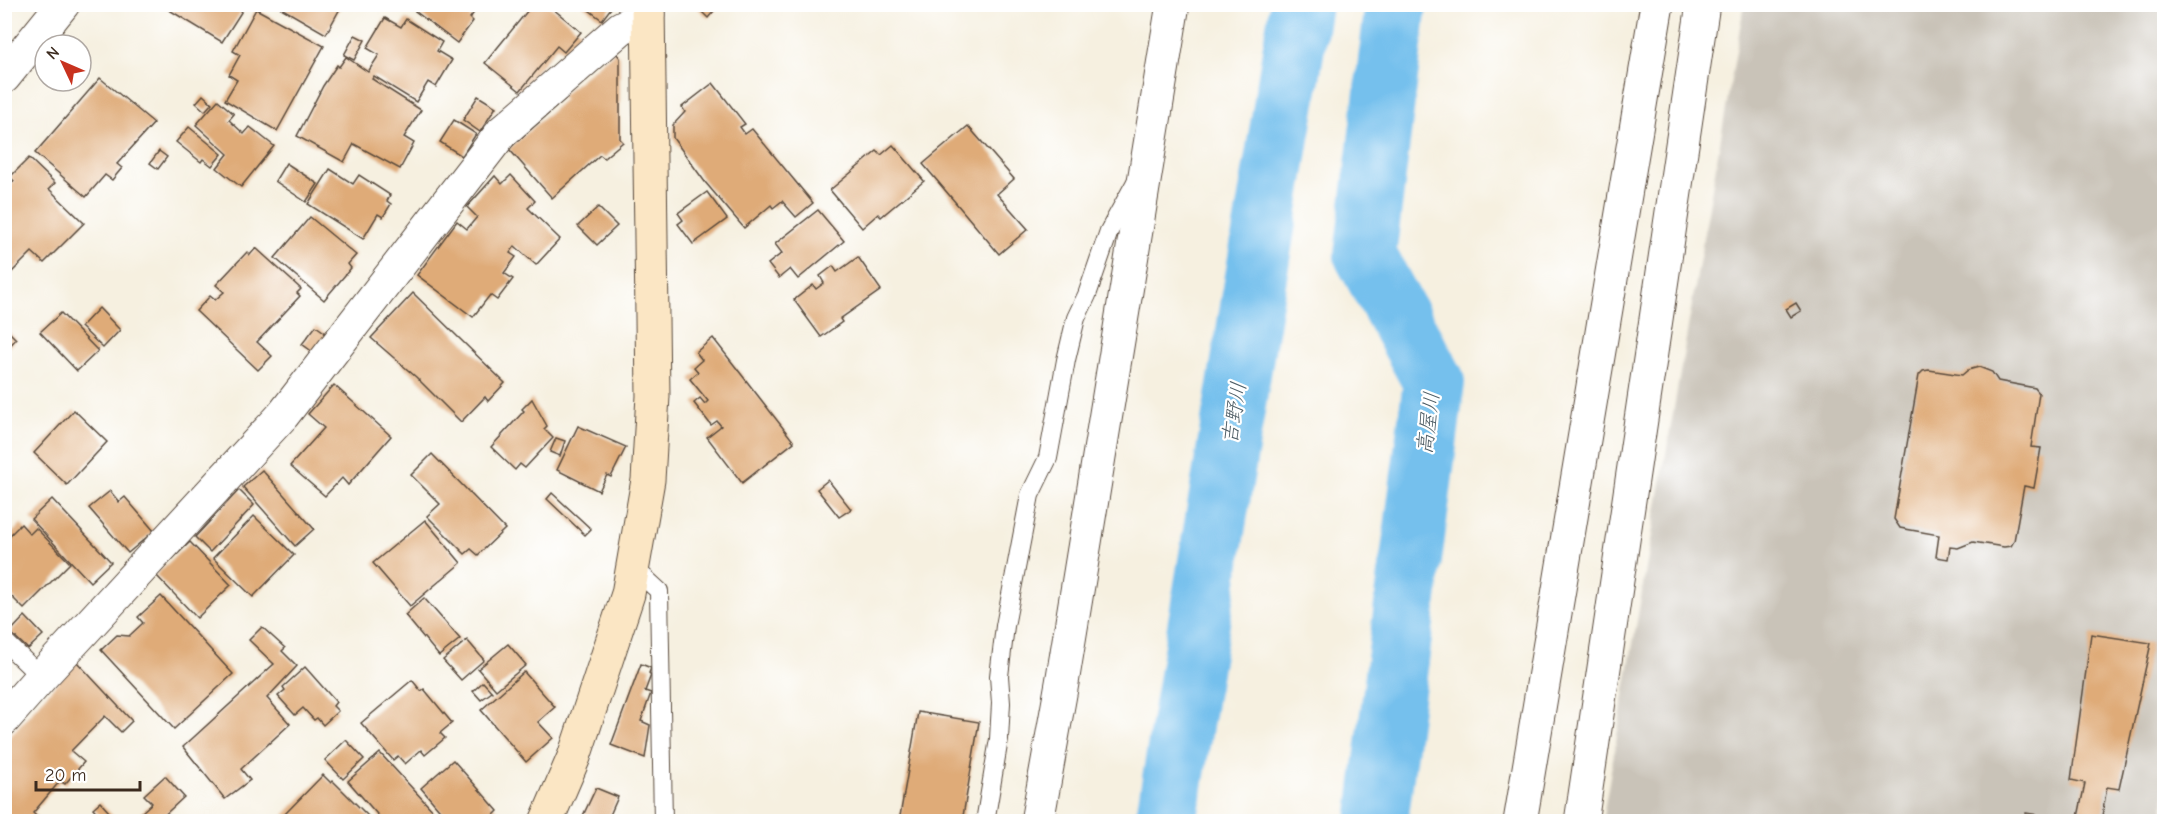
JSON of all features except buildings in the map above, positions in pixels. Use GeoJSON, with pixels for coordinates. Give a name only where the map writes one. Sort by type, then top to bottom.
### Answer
{"type":"FeatureCollection","features":[{"type":"Feature","properties":{"kind":"street"},"geometry":{"type":"LineString","coordinates":[[4,77],[63,4]]}},
{"type":"Feature","properties":{"kind":"street"},"geometry":{"type":"LineString","coordinates":[[1037,822],[1062,683],[1173,4]]}},
{"type":"Feature","properties":{"kind":"street"},"geometry":{"type":"LineString","coordinates":[[1520,822],[1657,4]]}},
{"type":"Feature","properties":{"kind":"street"},"geometry":{"type":"LineString","coordinates":[[1581,822],[1703,4]]}},
{"type":"Feature","properties":{"kind":"street"},"geometry":{"type":"LineString","coordinates":[[546,822],[574,757],[628,594],[648,480],[653,396],[648,9]]}},
{"type":"Feature","properties":{"kind":"street"},"geometry":{"type":"LineString","coordinates":[[4,719],[283,415],[502,132],[621,28],[648,9]]}},
{"type":"Feature","properties":{"kind":"lane"},"geometry":{"type":"LineString","coordinates":[[985,822],[999,739],[1001,702],[999,676],[1005,626],[1030,495],[1048,458],[1076,318],[1087,295],[1109,231],[1125,198],[1147,163]]}},
{"type":"Feature","properties":{"kind":"lane"},"geometry":{"type":"LineString","coordinates":[[633,567],[659,591],[663,822]]}},
{"type":"Feature","properties":{"kind":"lane"},"geometry":{"type":"LineString","coordinates":[[4,641],[41,677]]}},
{"type":"Feature","properties":{"kind":"shaded area"},"geometry":{"type":"Polygon","coordinates":[[[1744,5],[2164,5],[2164,821],[1602,822],[1744,5]]]}},
{"type":"Feature","properties":{"kind":"waterway","name":"吉野川"},"geometry":{"type":"LineString","coordinates":[[1166,822],[1301,4]]}},
{"type":"Feature","properties":{"kind":"waterway","name":"高屋川"},"geometry":{"type":"LineString","coordinates":[[1377,822],[1434,382],[1365,255],[1396,4]]}}]}
